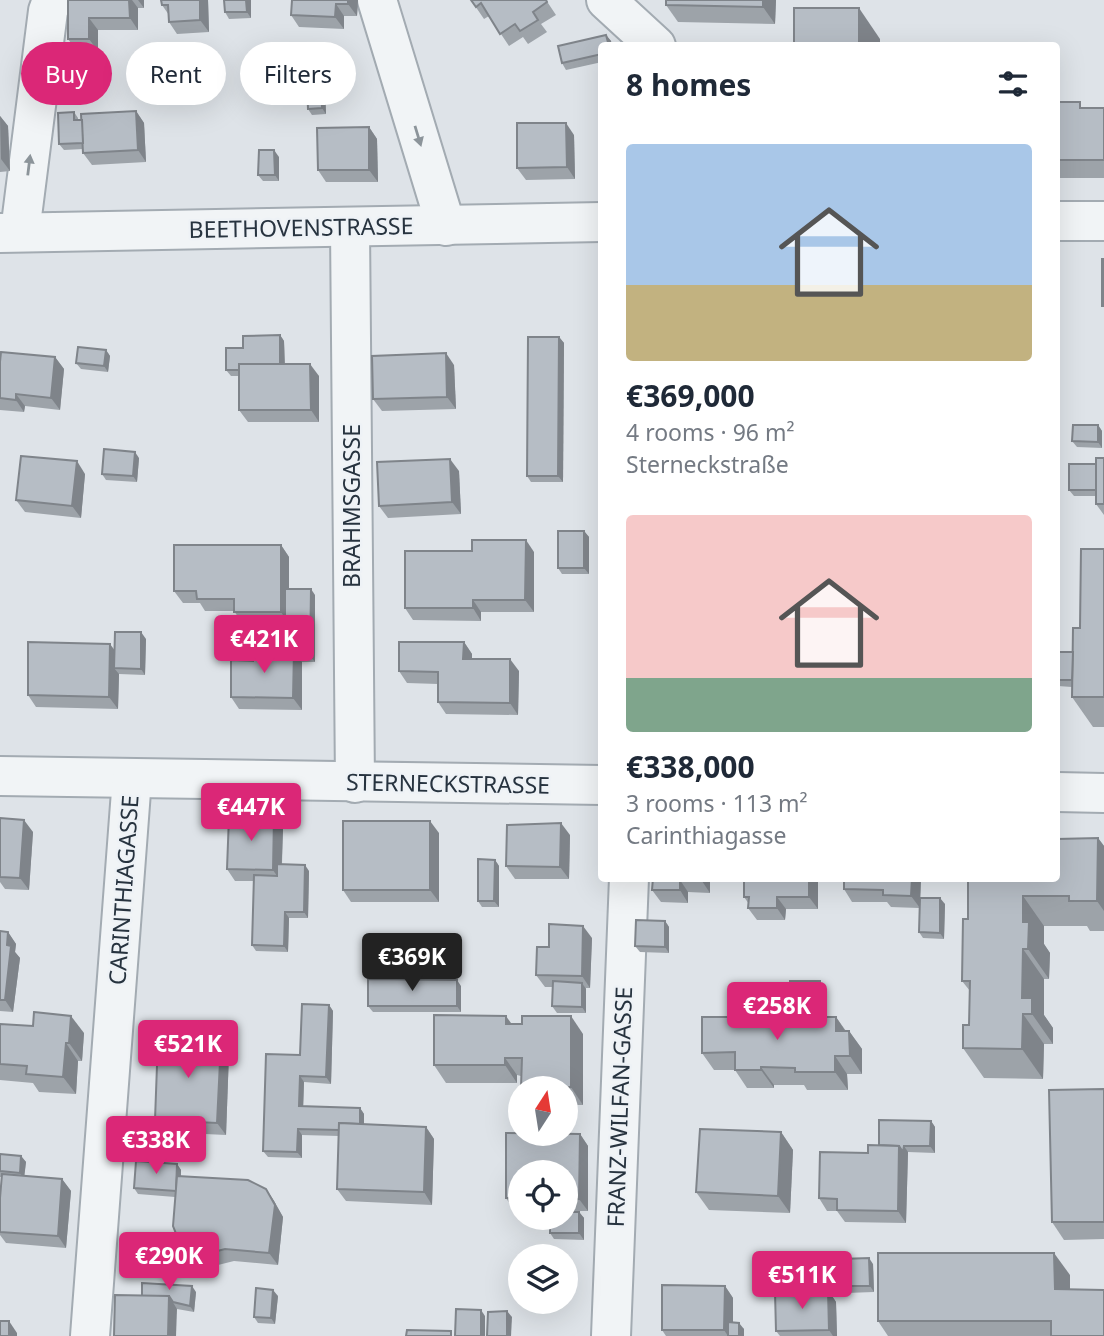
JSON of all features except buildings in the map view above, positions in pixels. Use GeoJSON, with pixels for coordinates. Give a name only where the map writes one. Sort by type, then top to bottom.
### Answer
{"type":"FeatureCollection","features":[{"type":"Feature","properties":{"kind":"street"},"geometry":{"type":"LineString","coordinates":[[10,233],[52,0]]}},
{"type":"Feature","properties":{"kind":"street"},"geometry":{"type":"LineString","coordinates":[[377,0],[446,226]]}},
{"type":"Feature","properties":{"kind":"street"},"geometry":{"type":"LineString","coordinates":[[606,0],[652,42]]}},
{"type":"Feature","properties":{"kind":"street"},"geometry":{"type":"LineString","coordinates":[[1060,221],[1104,221]]}},
{"type":"Feature","properties":{"kind":"street","name":"BEETHOVENSTRASSE"},"geometry":{"type":"LineString","coordinates":[[10,233],[350,229],[598,222]]}},
{"type":"Feature","properties":{"kind":"street","name":"BRAHMSGASSE"},"geometry":{"type":"LineString","coordinates":[[350,229],[355,783]]}},
{"type":"Feature","properties":{"kind":"street","name":"STERNECKSTRASSE"},"geometry":{"type":"LineString","coordinates":[[0,776],[598,785]]}},
{"type":"Feature","properties":{"kind":"street","name":"CARINTHIAGASSE"},"geometry":{"type":"LineString","coordinates":[[90,1336],[132,778]]}},
{"type":"Feature","properties":{"kind":"street"},"geometry":{"type":"LineString","coordinates":[[1060,792],[1104,793]]}},
{"type":"Feature","properties":{"kind":"street","name":"FRANZ-WILFAN-GASSE"},"geometry":{"type":"LineString","coordinates":[[611,1336],[629,882]]}}]}
